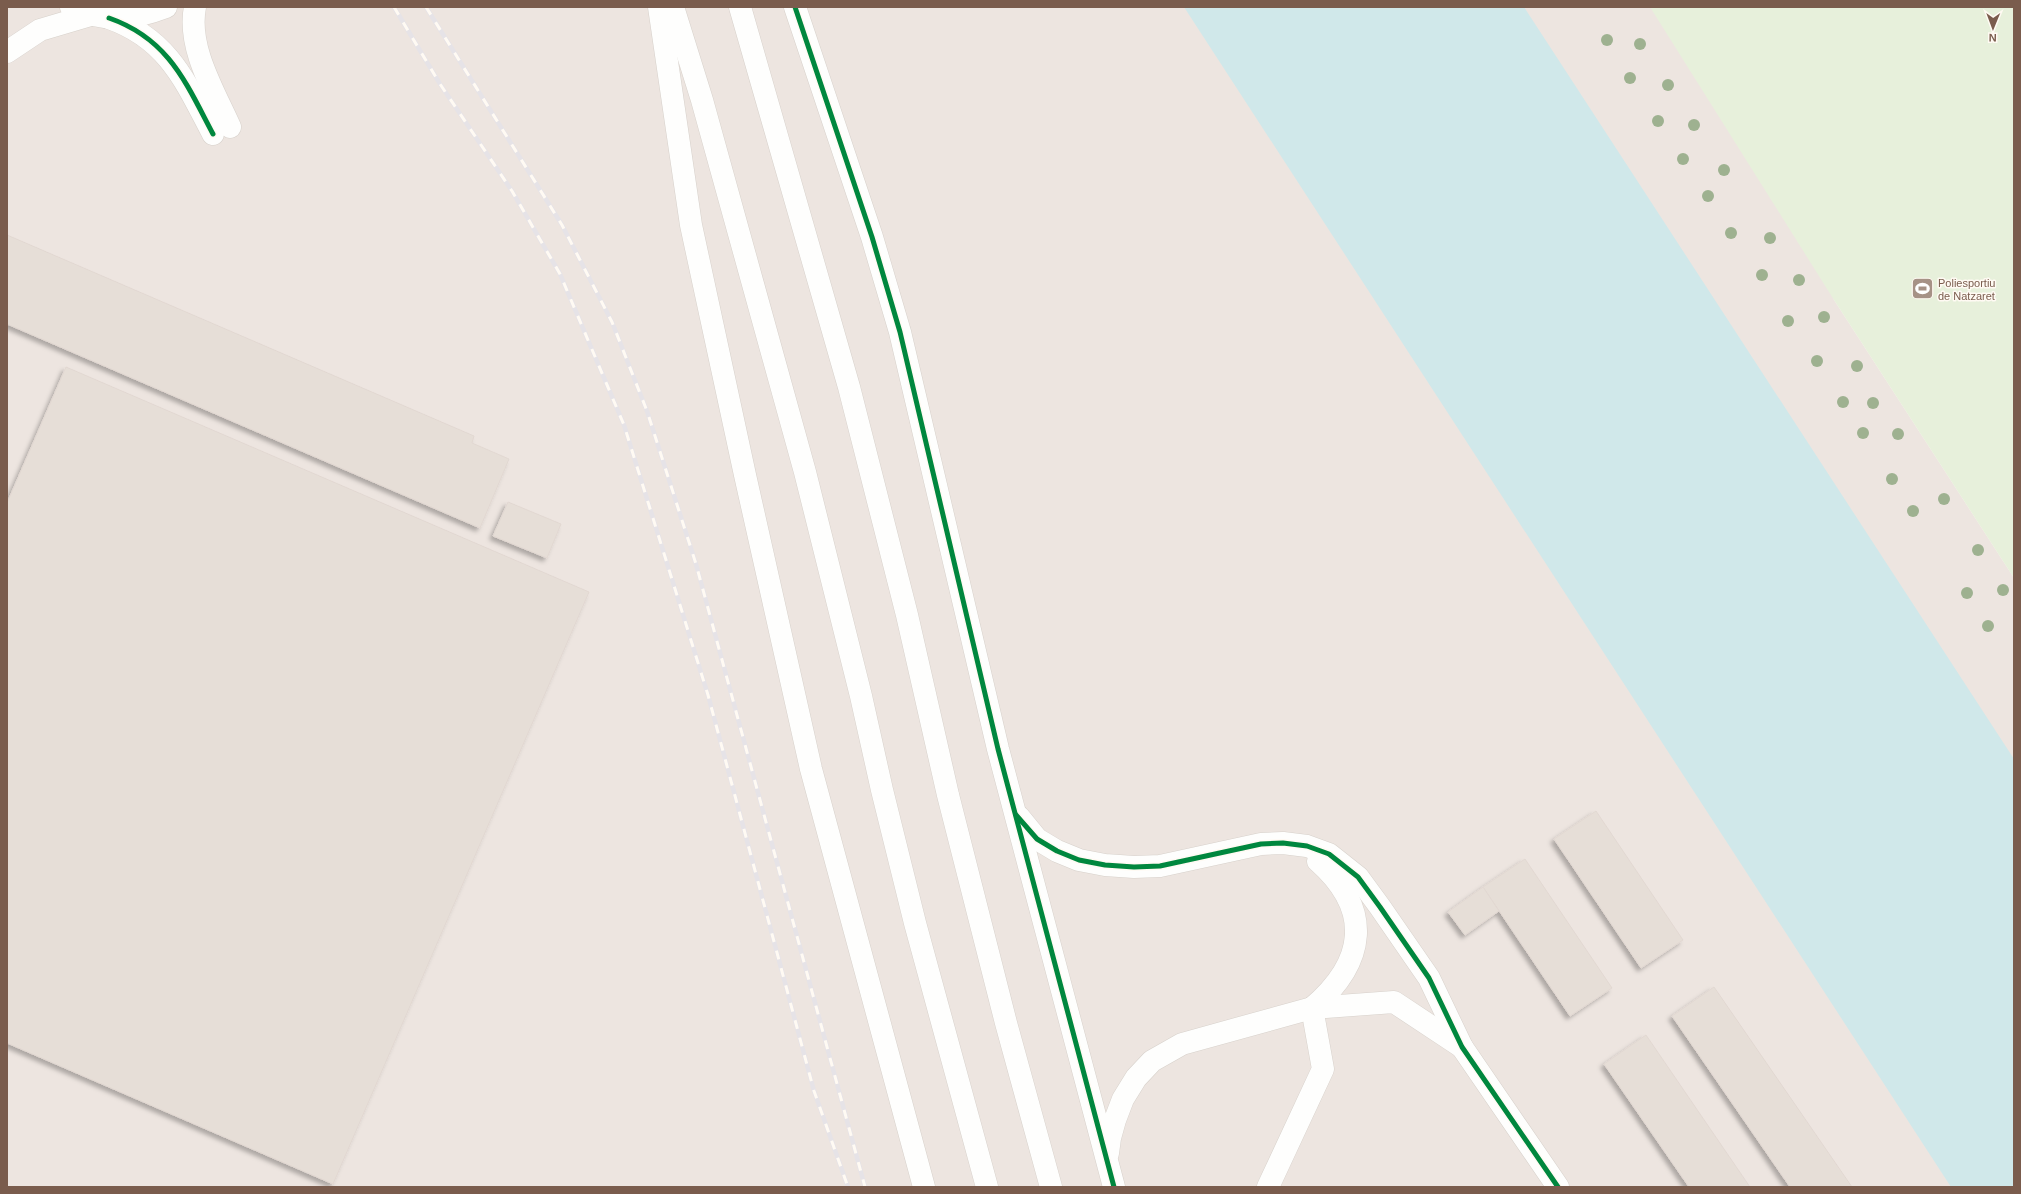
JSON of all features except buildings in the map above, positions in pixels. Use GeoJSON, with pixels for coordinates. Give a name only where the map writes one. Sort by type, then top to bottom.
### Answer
{"type":"FeatureCollection","features":[{"type":"Feature","properties":{"kind":"street"},"geometry":{"type":"LineString","coordinates":[[71,7],[126,24],[145,36],[164,53],[180,72],[222,131],[202,63],[196,36],[194,16],[195,7]]}},
{"type":"Feature","properties":{"kind":"street"},"geometry":{"type":"LineString","coordinates":[[7,52],[40,30],[102,16],[141,16],[166,7]]}},
{"type":"Feature","properties":{"kind":"street"},"geometry":{"type":"LineString","coordinates":[[659,7],[691,225],[748,490],[811,769],[924,1187]]}},
{"type":"Feature","properties":{"kind":"street"},"geometry":{"type":"LineString","coordinates":[[673,7],[702,100],[805,472],[862,696],[882,790],[913,916],[987,1187]]}},
{"type":"Feature","properties":{"kind":"street"},"geometry":{"type":"LineString","coordinates":[[740,7],[850,387],[907,615],[948,794],[1004,1015],[1051,1187]]}},
{"type":"Feature","properties":{"kind":"street"},"geometry":{"type":"LineString","coordinates":[[795,7],[872,238],[900,332],[1014,812],[1114,1187]]}},
{"type":"Feature","properties":{"kind":"street"},"geometry":{"type":"LineString","coordinates":[[1014,812],[1037,839],[1058,851],[1079,860],[1105,865],[1134,867],[1160,866],[1261,844],[1283,843],[1307,846],[1329,854],[1358,877],[1429,978],[1462,1047],[1558,1187]]}},
{"type":"Feature","properties":{"kind":"street"},"geometry":{"type":"LineString","coordinates":[[1283,843],[1312,854],[1335,876],[1349,897],[1355,918],[1356,936],[1352,959],[1341,978],[1324,998],[1312,1008]]}},
{"type":"Feature","properties":{"kind":"street"},"geometry":{"type":"LineString","coordinates":[[1108,1162],[1110,1138],[1123,1099],[1136,1078],[1152,1061],[1182,1044],[1312,1008],[1394,1002],[1462,1047]]}},
{"type":"Feature","properties":{"kind":"street"},"geometry":{"type":"LineString","coordinates":[[1268,1187],[1323,1069],[1312,1008]]}},
{"type":"Feature","properties":{"kind":"shaded area"},"geometry":{"type":"Polygon","coordinates":[[[7,7],[1653,7],[1827,278],[1834,300],[2014,578],[2014,1187],[7,1187],[7,7]]]}},
{"type":"Feature","properties":{"kind":"green space","name":"Poliesportiu de Natzaret"},"geometry":{"type":"Polygon","coordinates":[[[1650,7],[2014,7],[2014,578],[1834,300],[1650,7]]]}},
{"type":"Feature","properties":{"kind":"water"},"geometry":{"type":"Polygon","coordinates":[[[1184,7],[1524,7],[2014,759],[2014,1187],[1951,1187],[1184,7]]]}},
{"type":"Feature","properties":{"kind":"railway"},"geometry":{"type":"LineString","coordinates":[[394,7],[440,84],[512,191],[560,274],[624,425],[708,695],[814,1091],[848,1187]]}},
{"type":"Feature","properties":{"kind":"railway"},"geometry":{"type":"LineString","coordinates":[[426,7],[562,225],[612,322],[647,411],[696,564],[865,1187]]}},
{"type":"Feature","properties":{"kind":"cycle path"},"geometry":{"type":"LineString","coordinates":[[795,7],[872,237],[900,332],[998,749],[1114,1187]]}},
{"type":"Feature","properties":{"kind":"cycle path"},"geometry":{"type":"LineString","coordinates":[[109,18],[130,27],[147,38],[161,50],[184,80],[213,134]]}},
{"type":"Feature","properties":{"kind":"cycle path"},"geometry":{"type":"LineString","coordinates":[[1016,815],[1037,839],[1057,851],[1079,860],[1105,865],[1134,867],[1160,866],[1261,844],[1283,843],[1307,846],[1329,854],[1358,877],[1429,978],[1462,1047],[1558,1187]]}},
{"type":"Feature","properties":{"kind":"place","name":"Poliesportiu de Natzaret"},"geometry":{"type":"Point","coordinates":[1922,289]}}]}
